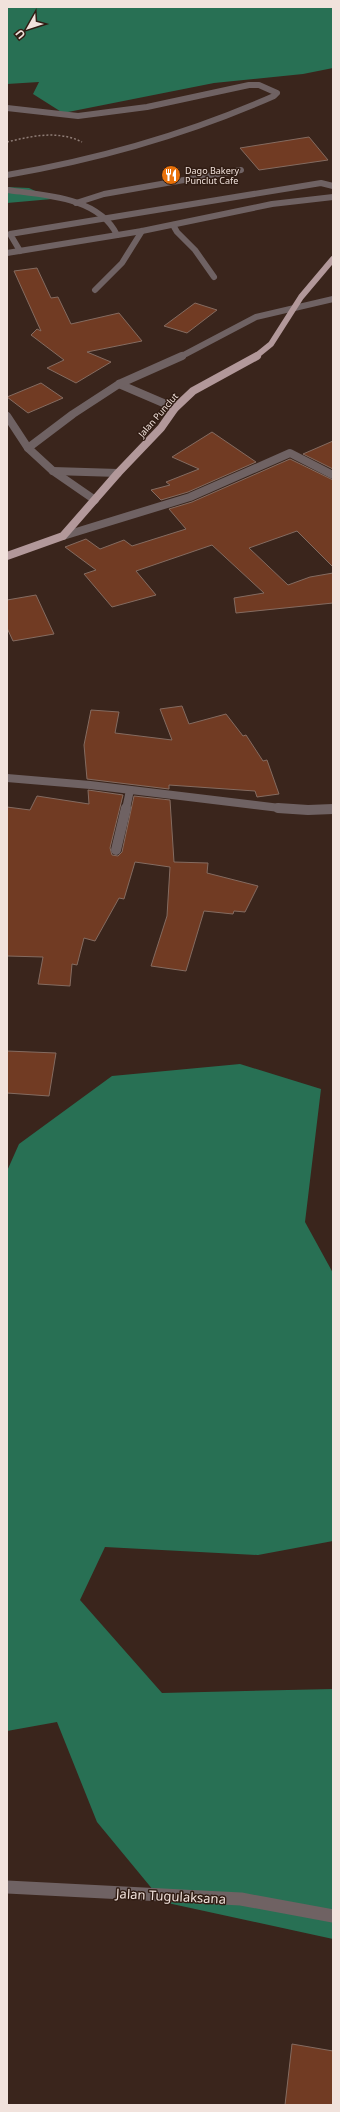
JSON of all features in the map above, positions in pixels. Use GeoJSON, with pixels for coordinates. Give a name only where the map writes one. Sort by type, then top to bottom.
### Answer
{"type":"FeatureCollection","features":[{"type":"Feature","properties":{"kind":"main road","name":"Jalan Punclut"},"geometry":{"type":"LineString","coordinates":[[7,556],[63,536],[118,473],[161,428],[174,408],[193,391],[225,375],[271,344],[295,309],[301,296],[333,259]]}},
{"type":"Feature","properties":{"kind":"street"},"geometry":{"type":"LineString","coordinates":[[7,108],[78,116],[147,107],[249,85],[259,85],[277,93],[274,96],[235,114],[167,139],[96,158],[7,175]]}},
{"type":"Feature","properties":{"kind":"street"},"geometry":{"type":"LineString","coordinates":[[76,203],[104,194],[241,170]]}},
{"type":"Feature","properties":{"kind":"street"},"geometry":{"type":"LineString","coordinates":[[20,251],[10,234],[321,183],[333,186]]}},
{"type":"Feature","properties":{"kind":"street"},"geometry":{"type":"LineString","coordinates":[[7,190],[62,198],[76,203],[107,219],[117,235]]}},
{"type":"Feature","properties":{"kind":"street"},"geometry":{"type":"LineString","coordinates":[[7,253],[142,231],[272,204],[333,197]]}},
{"type":"Feature","properties":{"kind":"street"},"geometry":{"type":"LineString","coordinates":[[173,225],[177,232],[195,250],[214,277]]}},
{"type":"Feature","properties":{"kind":"street"},"geometry":{"type":"LineString","coordinates":[[95,290],[112,274],[134,249],[142,231]]}},
{"type":"Feature","properties":{"kind":"street"},"geometry":{"type":"LineString","coordinates":[[28,448],[73,414],[120,384],[147,370],[188,353],[256,317],[269,313],[295,309],[333,298]]}},
{"type":"Feature","properties":{"kind":"street"},"geometry":{"type":"LineString","coordinates":[[120,384],[174,408]]}},
{"type":"Feature","properties":{"kind":"street"},"geometry":{"type":"LineString","coordinates":[[7,416],[28,448],[52,470],[95,500]]}},
{"type":"Feature","properties":{"kind":"street"},"geometry":{"type":"LineString","coordinates":[[63,536],[190,497],[290,453],[333,475]]}},
{"type":"Feature","properties":{"kind":"street"},"geometry":{"type":"LineString","coordinates":[[52,470],[118,473]]}},
{"type":"Feature","properties":{"kind":"street"},"geometry":{"type":"LineString","coordinates":[[7,778],[52,780],[263,806],[323,810],[333,809]]}},
{"type":"Feature","properties":{"kind":"street"},"geometry":{"type":"LineString","coordinates":[[116,850],[130,790]]}},
{"type":"Feature","properties":{"kind":"street","name":"Jalan Tugulaksana"},"geometry":{"type":"LineString","coordinates":[[7,1887],[241,1899],[333,1916]]}},
{"type":"Feature","properties":{"kind":"path"},"geometry":{"type":"LineString","coordinates":[[7,142],[40,135],[68,136],[80,141],[90,148],[96,158]]}},
{"type":"Feature","properties":{"kind":"green space"},"geometry":{"type":"Polygon","coordinates":[[[7,7],[333,7],[333,68],[303,74],[214,83],[63,113],[33,94],[39,82],[7,84],[7,7]]]}},
{"type":"Feature","properties":{"kind":"green space"},"geometry":{"type":"Polygon","coordinates":[[[7,187],[29,188],[52,199],[7,203],[7,187]]]}},
{"type":"Feature","properties":{"kind":"green space"},"geometry":{"type":"Polygon","coordinates":[[[240,1064],[321,1089],[305,1222],[333,1273],[333,1541],[258,1555],[105,1547],[80,1600],[162,1693],[333,1689],[333,1939],[163,1902],[97,1822],[57,1722],[7,1731],[7,1171],[19,1144],[112,1076],[240,1064]]]}},
{"type":"Feature","properties":{"kind":"building"},"geometry":{"type":"Polygon","coordinates":[[[309,137],[328,160],[259,170],[240,148],[309,137]]]}},
{"type":"Feature","properties":{"kind":"building"},"geometry":{"type":"Polygon","coordinates":[[[37,268],[51,298],[58,297],[71,324],[119,313],[142,341],[87,352],[111,362],[76,383],[47,368],[64,360],[31,335],[37,329],[41,331],[14,271],[37,268]]]}},
{"type":"Feature","properties":{"kind":"building"},"geometry":{"type":"Polygon","coordinates":[[[195,303],[217,310],[187,333],[164,326],[195,303]]]}},
{"type":"Feature","properties":{"kind":"building"},"geometry":{"type":"Polygon","coordinates":[[[41,383],[63,398],[28,413],[7,397],[41,383]]]}},
{"type":"Feature","properties":{"kind":"building"},"geometry":{"type":"Polygon","coordinates":[[[212,432],[256,462],[188,492],[161,500],[151,490],[170,485],[166,482],[199,469],[172,457],[212,432]]]}},
{"type":"Feature","properties":{"kind":"building"},"geometry":{"type":"Polygon","coordinates":[[[333,441],[333,469],[303,454],[333,441]]]}},
{"type":"Feature","properties":{"kind":"building"},"geometry":{"type":"Polygon","coordinates":[[[290,459],[333,480],[333,567],[297,531],[249,548],[288,585],[310,577],[333,573],[333,603],[236,613],[234,598],[264,593],[212,545],[136,571],[156,595],[112,607],[84,574],[96,570],[65,547],[86,539],[100,549],[124,540],[132,546],[186,529],[169,509],[192,502],[290,459]]]}},
{"type":"Feature","properties":{"kind":"building"},"geometry":{"type":"Polygon","coordinates":[[[36,595],[54,634],[13,641],[7,628],[7,600],[36,595]]]}},
{"type":"Feature","properties":{"kind":"building"},"geometry":{"type":"Polygon","coordinates":[[[182,706],[189,724],[226,714],[243,736],[246,735],[263,761],[267,760],[279,794],[257,797],[255,791],[169,785],[169,789],[87,779],[84,745],[91,710],[119,712],[115,733],[172,740],[160,709],[182,706]]]}},
{"type":"Feature","properties":{"kind":"building"},"geometry":{"type":"Polygon","coordinates":[[[88,790],[123,795],[110,848],[112,855],[118,856],[122,852],[134,796],[170,800],[174,862],[208,863],[207,873],[258,886],[245,912],[234,911],[233,914],[204,911],[186,971],[151,966],[167,916],[170,867],[135,862],[124,899],[119,898],[95,941],[84,938],[77,965],[72,964],[70,986],[38,984],[43,957],[7,956],[7,807],[30,810],[37,796],[89,804],[88,790]]]}},
{"type":"Feature","properties":{"kind":"building"},"geometry":{"type":"Polygon","coordinates":[[[7,1051],[56,1053],[49,1096],[7,1093],[7,1051]]]}},
{"type":"Feature","properties":{"kind":"building"},"geometry":{"type":"Polygon","coordinates":[[[292,2044],[333,2051],[333,2105],[285,2105],[292,2044]]]}},
{"type":"Feature","properties":{"kind":"place","name":"Dago Bakery Punclut Cafe"},"geometry":{"type":"Point","coordinates":[171,175]}}]}
